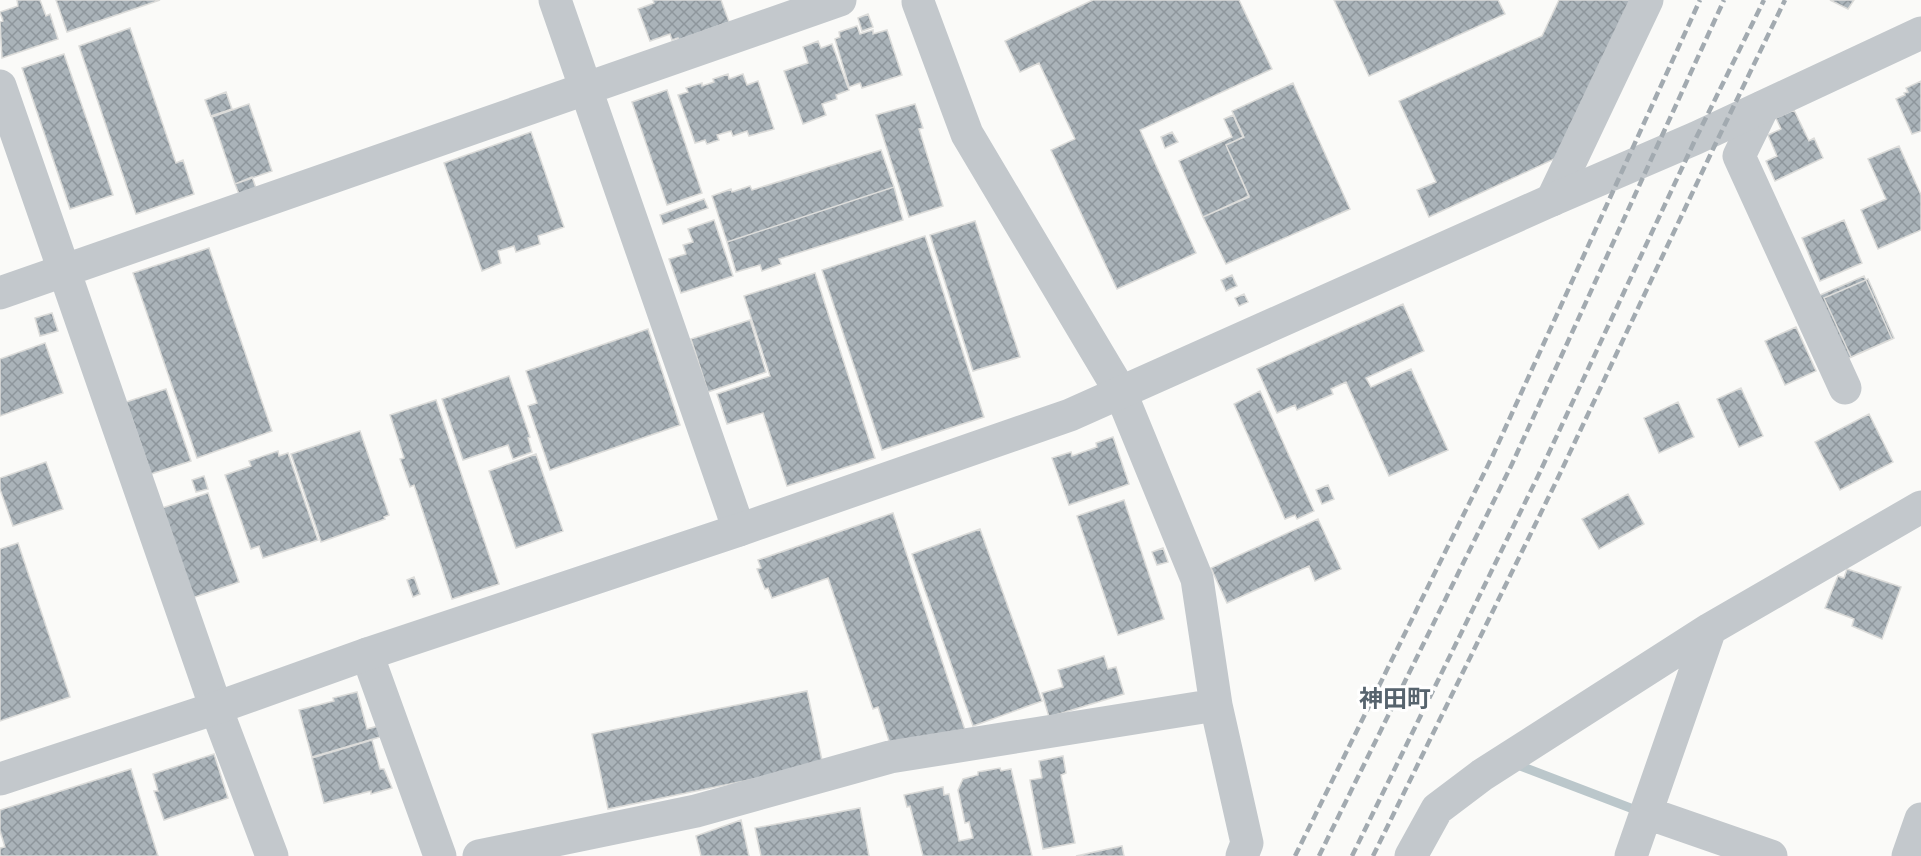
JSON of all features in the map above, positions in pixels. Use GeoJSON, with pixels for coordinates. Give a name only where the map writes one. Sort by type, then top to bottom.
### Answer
{"type":"FeatureCollection","features":[{"type":"Feature","properties":{"kind":"street"},"geometry":{"type":"LineString","coordinates":[[555,0],[739,530]]}},
{"type":"Feature","properties":{"kind":"street"},"geometry":{"type":"LineString","coordinates":[[0,293],[840,0]]}},
{"type":"Feature","properties":{"kind":"street"},"geometry":{"type":"LineString","coordinates":[[1552,200],[1647,0]]}},
{"type":"Feature","properties":{"kind":"street"},"geometry":{"type":"LineString","coordinates":[[914,1],[967,134],[1120,391],[1197,579],[1216,705],[1247,843],[1242,856]]}},
{"type":"Feature","properties":{"kind":"street"},"geometry":{"type":"LineString","coordinates":[[0,779],[216,708],[367,654],[739,530],[1070,415],[1696,138],[1921,33]]}},
{"type":"Feature","properties":{"kind":"street"},"geometry":{"type":"LineString","coordinates":[[0,86],[216,708],[272,856]]}},
{"type":"Feature","properties":{"kind":"street"},"geometry":{"type":"LineString","coordinates":[[1763,107],[1739,156],[1845,388]]}},
{"type":"Feature","properties":{"kind":"street"},"geometry":{"type":"LineString","coordinates":[[1411,856],[1437,809],[1482,775],[1710,629],[1921,507]]}},
{"type":"Feature","properties":{"kind":"street"},"geometry":{"type":"LineString","coordinates":[[1632,856],[1710,629]]}},
{"type":"Feature","properties":{"kind":"street"},"geometry":{"type":"LineString","coordinates":[[367,654],[440,856]]}},
{"type":"Feature","properties":{"kind":"street"},"geometry":{"type":"LineString","coordinates":[[478,856],[696,811],[890,757],[1216,705]]}},
{"type":"Feature","properties":{"kind":"street"},"geometry":{"type":"LineString","coordinates":[[1647,813],[1771,856]]}},
{"type":"Feature","properties":{"kind":"street"},"geometry":{"type":"LineString","coordinates":[[1908,856],[1921,819]]}},
{"type":"Feature","properties":{"kind":"building"},"geometry":{"type":"Polygon","coordinates":[[[17,0],[40,0],[46,16],[50,14],[58,39],[2,58],[0,22],[3,21],[0,12],[18,6],[17,0]]]}},
{"type":"Feature","properties":{"kind":"building"},"geometry":{"type":"Polygon","coordinates":[[[56,0],[160,0],[67,32],[56,0]]]}},
{"type":"Feature","properties":{"kind":"building"},"geometry":{"type":"Polygon","coordinates":[[[653,0],[721,0],[729,22],[679,40],[678,38],[672,40],[670,34],[650,41],[638,9],[654,3],[653,0]]]}},
{"type":"Feature","properties":{"kind":"building"},"geometry":{"type":"Polygon","coordinates":[[[1093,0],[1239,0],[1272,69],[1140,130],[1196,253],[1117,289],[1051,150],[1075,139],[1039,63],[1020,72],[1005,41],[1093,0]]]}},
{"type":"Feature","properties":{"kind":"building"},"geometry":{"type":"Polygon","coordinates":[[[1334,0],[1498,0],[1505,14],[1369,76],[1334,0]]]}},
{"type":"Feature","properties":{"kind":"building"},"geometry":{"type":"Polygon","coordinates":[[[1559,0],[1655,0],[1580,147],[1429,217],[1417,190],[1436,182],[1399,101],[1542,36],[1559,0]]]}},
{"type":"Feature","properties":{"kind":"building"},"geometry":{"type":"Polygon","coordinates":[[[1830,0],[1854,0],[1848,9],[1830,0]]]}},
{"type":"Feature","properties":{"kind":"building"},"geometry":{"type":"Polygon","coordinates":[[[868,14],[873,27],[862,31],[858,18],[868,14]]]}},
{"type":"Feature","properties":{"kind":"building"},"geometry":{"type":"Polygon","coordinates":[[[857,26],[860,34],[873,30],[873,34],[887,30],[902,75],[862,88],[860,83],[849,87],[835,39],[840,37],[839,32],[857,26]]]}},
{"type":"Feature","properties":{"kind":"building"},"geometry":{"type":"Polygon","coordinates":[[[130,28],[176,163],[183,160],[194,194],[136,214],[79,46],[130,28]]]}},
{"type":"Feature","properties":{"kind":"building"},"geometry":{"type":"Polygon","coordinates":[[[818,41],[821,48],[832,44],[849,90],[836,95],[837,99],[822,104],[826,115],[803,124],[784,71],[808,63],[803,47],[818,41]]]}},
{"type":"Feature","properties":{"kind":"building"},"geometry":{"type":"Polygon","coordinates":[[[64,54],[113,195],[70,209],[22,68],[64,54]]]}},
{"type":"Feature","properties":{"kind":"building"},"geometry":{"type":"Polygon","coordinates":[[[728,74],[729,79],[743,74],[747,85],[758,81],[774,129],[749,136],[747,131],[733,136],[731,131],[717,135],[719,140],[707,144],[705,140],[695,143],[678,95],[688,92],[686,88],[714,82],[713,79],[728,74]]]}},
{"type":"Feature","properties":{"kind":"building"},"geometry":{"type":"Polygon","coordinates":[[[1921,81],[1921,131],[1912,134],[1896,99],[1908,92],[1906,88],[1921,81]]]}},
{"type":"Feature","properties":{"kind":"building"},"geometry":{"type":"Polygon","coordinates":[[[1293,83],[1350,209],[1226,264],[1203,217],[1249,196],[1226,145],[1244,137],[1232,111],[1293,83]]]}},
{"type":"Feature","properties":{"kind":"building"},"geometry":{"type":"Polygon","coordinates":[[[667,90],[702,193],[667,205],[632,102],[667,90]]]}},
{"type":"Feature","properties":{"kind":"building"},"geometry":{"type":"Polygon","coordinates":[[[226,92],[232,109],[211,116],[205,100],[226,92]]]}},
{"type":"Feature","properties":{"kind":"building"},"geometry":{"type":"Polygon","coordinates":[[[249,104],[272,171],[235,184],[212,117],[249,104]]]}},
{"type":"Feature","properties":{"kind":"building"},"geometry":{"type":"Polygon","coordinates":[[[915,104],[923,128],[919,129],[943,206],[909,217],[876,115],[915,104]]]}},
{"type":"Feature","properties":{"kind":"building"},"geometry":{"type":"Polygon","coordinates":[[[1794,110],[1809,141],[1814,138],[1823,158],[1775,181],[1766,161],[1777,156],[1768,135],[1781,129],[1776,118],[1794,110]]]}},
{"type":"Feature","properties":{"kind":"building"},"geometry":{"type":"Polygon","coordinates":[[[1233,115],[1243,137],[1226,145],[1249,197],[1203,217],[1179,161],[1232,137],[1224,119],[1233,115]]]}},
{"type":"Feature","properties":{"kind":"building"},"geometry":{"type":"Polygon","coordinates":[[[531,132],[564,227],[538,236],[540,244],[516,252],[514,246],[498,251],[501,263],[482,271],[444,163],[531,132]]]}},
{"type":"Feature","properties":{"kind":"building"},"geometry":{"type":"Polygon","coordinates":[[[1172,132],[1178,142],[1165,148],[1161,137],[1172,132]]]}},
{"type":"Feature","properties":{"kind":"building"},"geometry":{"type":"Polygon","coordinates":[[[1899,146],[1921,195],[1921,230],[1878,249],[1861,210],[1886,199],[1868,159],[1899,146]]]}},
{"type":"Feature","properties":{"kind":"building"},"geometry":{"type":"Polygon","coordinates":[[[881,150],[894,187],[727,242],[712,196],[731,189],[732,192],[750,186],[752,190],[881,150]]]}},
{"type":"Feature","properties":{"kind":"building"},"geometry":{"type":"Polygon","coordinates":[[[252,177],[256,188],[239,194],[235,184],[252,177]]]}},
{"type":"Feature","properties":{"kind":"building"},"geometry":{"type":"Polygon","coordinates":[[[894,187],[903,220],[779,259],[781,264],[762,271],[760,265],[736,272],[727,242],[894,187]]]}},
{"type":"Feature","properties":{"kind":"building"},"geometry":{"type":"Polygon","coordinates":[[[704,199],[708,208],[663,224],[660,215],[704,199]]]}},
{"type":"Feature","properties":{"kind":"building"},"geometry":{"type":"Polygon","coordinates":[[[714,220],[733,276],[681,293],[669,259],[686,254],[683,245],[693,242],[688,229],[714,220]]]}},
{"type":"Feature","properties":{"kind":"building"},"geometry":{"type":"Polygon","coordinates":[[[1844,220],[1862,263],[1820,281],[1802,238],[1844,220]]]}},
{"type":"Feature","properties":{"kind":"building"},"geometry":{"type":"Polygon","coordinates":[[[975,221],[1020,357],[973,371],[930,235],[975,221]]]}},
{"type":"Feature","properties":{"kind":"building"},"geometry":{"type":"Polygon","coordinates":[[[925,236],[984,417],[882,450],[822,270],[925,236]]]}},
{"type":"Feature","properties":{"kind":"building"},"geometry":{"type":"Polygon","coordinates":[[[209,248],[272,431],[197,458],[133,273],[209,248]]]}},
{"type":"Feature","properties":{"kind":"building"},"geometry":{"type":"Polygon","coordinates":[[[815,273],[875,458],[787,486],[763,413],[727,424],[717,394],[770,376],[744,296],[815,273]]]}},
{"type":"Feature","properties":{"kind":"building"},"geometry":{"type":"Polygon","coordinates":[[[1232,275],[1237,286],[1226,291],[1221,280],[1232,275]]]}},
{"type":"Feature","properties":{"kind":"building"},"geometry":{"type":"Polygon","coordinates":[[[1864,276],[1892,339],[1847,359],[1818,296],[1864,276]]]}},
{"type":"Feature","properties":{"kind":"building"},"geometry":{"type":"Polygon","coordinates":[[[1868,279],[1894,338],[1851,357],[1824,298],[1868,279]]]}},
{"type":"Feature","properties":{"kind":"building"},"geometry":{"type":"Polygon","coordinates":[[[1244,294],[1248,302],[1239,306],[1235,298],[1244,294]]]}},
{"type":"Feature","properties":{"kind":"building"},"geometry":{"type":"Polygon","coordinates":[[[1403,304],[1424,351],[1366,378],[1371,387],[1411,369],[1448,450],[1389,476],[1346,382],[1331,389],[1333,394],[1297,410],[1295,405],[1277,413],[1257,369],[1403,304]]]}},
{"type":"Feature","properties":{"kind":"building"},"geometry":{"type":"Polygon","coordinates":[[[52,313],[58,331],[40,336],[35,318],[52,313]]]}},
{"type":"Feature","properties":{"kind":"building"},"geometry":{"type":"Polygon","coordinates":[[[750,320],[766,372],[708,392],[691,339],[750,320]]]}},
{"type":"Feature","properties":{"kind":"building"},"geometry":{"type":"Polygon","coordinates":[[[1796,327],[1816,371],[1785,385],[1765,341],[1796,327]]]}},
{"type":"Feature","properties":{"kind":"building"},"geometry":{"type":"Polygon","coordinates":[[[648,329],[680,425],[550,470],[528,406],[537,403],[526,371],[648,329]]]}},
{"type":"Feature","properties":{"kind":"building"},"geometry":{"type":"Polygon","coordinates":[[[45,343],[63,393],[0,416],[0,359],[45,343]]]}},
{"type":"Feature","properties":{"kind":"building"},"geometry":{"type":"Polygon","coordinates":[[[509,376],[530,437],[528,438],[532,452],[513,459],[508,445],[463,460],[442,399],[509,376]]]}},
{"type":"Feature","properties":{"kind":"building"},"geometry":{"type":"Polygon","coordinates":[[[1741,388],[1763,436],[1739,447],[1717,399],[1741,388]]]}},
{"type":"Feature","properties":{"kind":"building"},"geometry":{"type":"Polygon","coordinates":[[[166,389],[191,461],[151,474],[126,402],[166,389]]]}},
{"type":"Feature","properties":{"kind":"building"},"geometry":{"type":"Polygon","coordinates":[[[1260,391],[1314,511],[1297,519],[1295,515],[1285,519],[1234,404],[1260,391]]]}},
{"type":"Feature","properties":{"kind":"building"},"geometry":{"type":"Polygon","coordinates":[[[436,400],[499,584],[452,599],[414,485],[410,487],[400,459],[404,458],[390,415],[436,400]]]}},
{"type":"Feature","properties":{"kind":"building"},"geometry":{"type":"Polygon","coordinates":[[[1678,402],[1694,437],[1659,453],[1644,418],[1678,402]]]}},
{"type":"Feature","properties":{"kind":"building"},"geometry":{"type":"Polygon","coordinates":[[[1869,414],[1893,462],[1840,490],[1815,442],[1869,414]]]}},
{"type":"Feature","properties":{"kind":"building"},"geometry":{"type":"Polygon","coordinates":[[[360,431],[389,515],[384,517],[385,519],[321,542],[291,454],[360,431]]]}},
{"type":"Feature","properties":{"kind":"building"},"geometry":{"type":"Polygon","coordinates":[[[1113,437],[1129,484],[1069,505],[1052,458],[1071,452],[1072,456],[1097,447],[1096,443],[1113,437]]]}},
{"type":"Feature","properties":{"kind":"building"},"geometry":{"type":"Polygon","coordinates":[[[278,451],[279,456],[288,453],[318,540],[263,558],[259,546],[251,549],[225,475],[251,466],[249,461],[278,451]]]}},
{"type":"Feature","properties":{"kind":"building"},"geometry":{"type":"Polygon","coordinates":[[[536,454],[563,531],[516,548],[489,471],[536,454]]]}},
{"type":"Feature","properties":{"kind":"building"},"geometry":{"type":"Polygon","coordinates":[[[46,462],[63,509],[13,526],[0,489],[0,478],[46,462]]]}},
{"type":"Feature","properties":{"kind":"building"},"geometry":{"type":"Polygon","coordinates":[[[204,476],[208,489],[196,492],[192,480],[204,476]]]}},
{"type":"Feature","properties":{"kind":"building"},"geometry":{"type":"Polygon","coordinates":[[[1328,485],[1334,499],[1322,504],[1316,490],[1328,485]]]}},
{"type":"Feature","properties":{"kind":"building"},"geometry":{"type":"Polygon","coordinates":[[[208,493],[239,582],[186,600],[156,510],[208,493]]]}},
{"type":"Feature","properties":{"kind":"building"},"geometry":{"type":"Polygon","coordinates":[[[1628,494],[1644,524],[1599,549],[1582,519],[1628,494]]]}},
{"type":"Feature","properties":{"kind":"building"},"geometry":{"type":"Polygon","coordinates":[[[1124,500],[1164,619],[1118,635],[1077,516],[1124,500]]]}},
{"type":"Feature","properties":{"kind":"building"},"geometry":{"type":"Polygon","coordinates":[[[893,513],[965,730],[894,756],[878,707],[873,709],[828,578],[772,598],[768,588],[765,589],[757,569],[761,568],[758,560],[893,513]]]}},
{"type":"Feature","properties":{"kind":"building"},"geometry":{"type":"Polygon","coordinates":[[[1318,519],[1341,569],[1315,581],[1309,566],[1227,603],[1211,568],[1318,519]]]}},
{"type":"Feature","properties":{"kind":"building"},"geometry":{"type":"Polygon","coordinates":[[[1318,519],[1341,569],[1315,581],[1309,566],[1227,603],[1211,568],[1318,519]]]}},
{"type":"Feature","properties":{"kind":"building"},"geometry":{"type":"Polygon","coordinates":[[[980,529],[1042,701],[973,726],[912,554],[980,529]]]}},
{"type":"Feature","properties":{"kind":"building"},"geometry":{"type":"Polygon","coordinates":[[[18,543],[70,697],[0,721],[0,549],[18,543]]]}},
{"type":"Feature","properties":{"kind":"building"},"geometry":{"type":"Polygon","coordinates":[[[1163,548],[1168,562],[1157,565],[1152,552],[1163,548]]]}},
{"type":"Feature","properties":{"kind":"building"},"geometry":{"type":"Polygon","coordinates":[[[1847,569],[1901,587],[1882,639],[1852,626],[1854,619],[1825,608],[1838,576],[1844,578],[1847,569]]]}},
{"type":"Feature","properties":{"kind":"building"},"geometry":{"type":"Polygon","coordinates":[[[414,577],[420,594],[413,597],[407,580],[414,577]]]}},
{"type":"Feature","properties":{"kind":"building"},"geometry":{"type":"Polygon","coordinates":[[[1104,656],[1108,669],[1116,667],[1124,694],[1049,717],[1042,693],[1063,687],[1058,670],[1104,656]]]}},
{"type":"Feature","properties":{"kind":"building"},"geometry":{"type":"Polygon","coordinates":[[[807,691],[823,765],[608,809],[592,734],[807,691]]]}},
{"type":"Feature","properties":{"kind":"building"},"geometry":{"type":"Polygon","coordinates":[[[357,692],[367,729],[378,726],[380,737],[312,757],[299,710],[357,692]]]}},
{"type":"Feature","properties":{"kind":"building"},"geometry":{"type":"Polygon","coordinates":[[[372,740],[380,769],[384,769],[392,788],[324,803],[312,758],[372,740]]]}},
{"type":"Feature","properties":{"kind":"building"},"geometry":{"type":"Polygon","coordinates":[[[214,754],[228,798],[164,820],[154,791],[158,791],[153,774],[214,754]]]}},
{"type":"Feature","properties":{"kind":"building"},"geometry":{"type":"Polygon","coordinates":[[[1063,756],[1066,773],[1061,775],[1075,843],[1043,849],[1030,780],[1042,778],[1039,761],[1063,756]]]}},
{"type":"Feature","properties":{"kind":"building"},"geometry":{"type":"Polygon","coordinates":[[[1000,768],[1001,771],[1011,769],[1032,856],[923,856],[910,806],[907,807],[904,795],[943,787],[944,795],[949,794],[959,841],[973,838],[969,822],[965,823],[958,790],[963,779],[978,775],[978,772],[1000,768]]]}},
{"type":"Feature","properties":{"kind":"building"},"geometry":{"type":"Polygon","coordinates":[[[131,769],[158,856],[0,856],[0,848],[5,847],[0,831],[0,810],[131,769]]]}},
{"type":"Feature","properties":{"kind":"building"},"geometry":{"type":"Polygon","coordinates":[[[860,808],[869,856],[761,856],[755,828],[860,808]]]}},
{"type":"Feature","properties":{"kind":"building"},"geometry":{"type":"Polygon","coordinates":[[[741,820],[749,856],[701,856],[696,836],[741,820]]]}},
{"type":"Feature","properties":{"kind":"building"},"geometry":{"type":"Polygon","coordinates":[[[1122,846],[1124,856],[1076,856],[1122,846]]]}},
{"type":"Feature","properties":{"kind":"waterway"},"geometry":{"type":"LineString","coordinates":[[1515,764],[1641,812]]}},
{"type":"Feature","properties":{"kind":"railway"},"geometry":{"type":"LineString","coordinates":[[1295,856],[1493,455],[1700,0]]}},
{"type":"Feature","properties":{"kind":"railway"},"geometry":{"type":"LineString","coordinates":[[1319,856],[1512,464],[1724,0]]}},
{"type":"Feature","properties":{"kind":"railway"},"geometry":{"type":"LineString","coordinates":[[1352,856],[1539,474],[1696,138],[1764,0]]}},
{"type":"Feature","properties":{"kind":"railway"},"geometry":{"type":"LineString","coordinates":[[1373,856],[1556,482],[1785,0]]}},
{"type":"Feature","properties":{"kind":"district","name":"神田町"},"geometry":{"type":"Point","coordinates":[1395,699]}}]}
